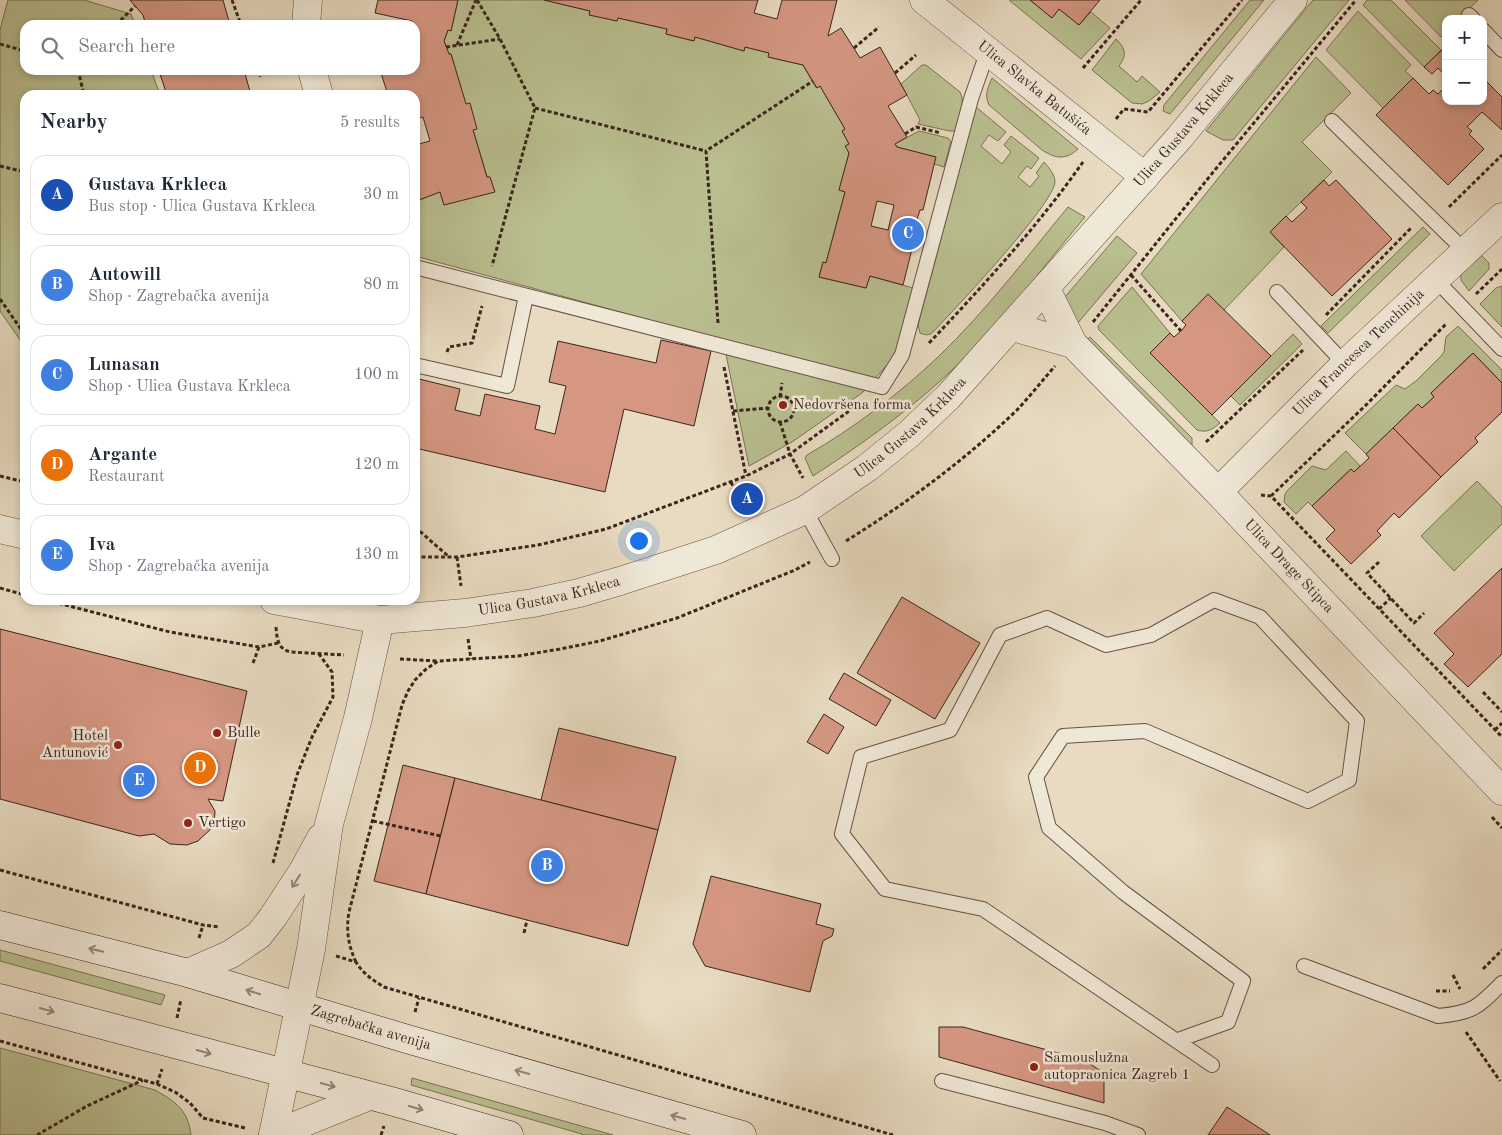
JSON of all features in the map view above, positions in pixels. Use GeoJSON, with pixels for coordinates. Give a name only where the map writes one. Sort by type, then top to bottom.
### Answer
{"type":"FeatureCollection","features":[{"type":"Feature","properties":{"kind":"street"},"geometry":{"type":"LineString","coordinates":[[306,20],[308,0]]}},
{"type":"Feature","properties":{"kind":"street","name":"Ulica Slavka Batušića"},"geometry":{"type":"LineString","coordinates":[[924,0],[1145,177]]}},
{"type":"Feature","properties":{"kind":"street","name":"Ulica Gustava Krkleca"},"geometry":{"type":"LineString","coordinates":[[274,610],[380,620],[465,614],[533,603],[579,593],[716,550],[805,510],[867,468],[909,434],[948,398],[1180,138],[1293,0]]}},
{"type":"Feature","properties":{"kind":"street"},"geometry":{"type":"LineString","coordinates":[[313,75],[318,90]]}},
{"type":"Feature","properties":{"kind":"street","name":"Ulica Francesca Tenchinija"},"geometry":{"type":"LineString","coordinates":[[1218,492],[1345,364],[1502,217]]}},
{"type":"Feature","properties":{"kind":"street","name":"Ulica Drage Stipca"},"geometry":{"type":"LineString","coordinates":[[1046,289],[1074,343],[1502,791]]}},
{"type":"Feature","properties":{"kind":"street","name":"Ulica Drage Stipca"},"geometry":{"type":"LineString","coordinates":[[1013,327],[1074,343]]}},
{"type":"Feature","properties":{"kind":"street"},"geometry":{"type":"LineString","coordinates":[[0,529],[20,534]]}},
{"type":"Feature","properties":{"kind":"street"},"geometry":{"type":"LineString","coordinates":[[273,1135],[287,1074],[311,949],[328,824],[360,710],[380,620]]}},
{"type":"Feature","properties":{"kind":"street"},"geometry":{"type":"LineString","coordinates":[[188,973],[231,954],[259,935],[273,917],[302,871],[328,824]]}},
{"type":"Feature","properties":{"kind":"street","name":"Zagrebačka avenija"},"geometry":{"type":"LineString","coordinates":[[0,925],[188,973],[742,1135]]}},
{"type":"Feature","properties":{"kind":"street"},"geometry":{"type":"LineString","coordinates":[[0,998],[510,1135]]}},
{"type":"Feature","properties":{"kind":"street"},"geometry":{"type":"LineString","coordinates":[[273,1135],[369,1096]]}},
{"type":"Feature","properties":{"kind":"lane"},"geometry":{"type":"LineString","coordinates":[[1487,34],[1502,50]]}},
{"type":"Feature","properties":{"kind":"lane"},"geometry":{"type":"LineString","coordinates":[[420,267],[882,388],[902,354],[971,100],[988,50]]}},
{"type":"Feature","properties":{"kind":"lane"},"geometry":{"type":"LineString","coordinates":[[1332,121],[1466,252]]}},
{"type":"Feature","properties":{"kind":"lane"},"geometry":{"type":"LineString","coordinates":[[1436,280],[1502,349]]}},
{"type":"Feature","properties":{"kind":"lane"},"geometry":{"type":"LineString","coordinates":[[1276,292],[1345,364]]}},
{"type":"Feature","properties":{"kind":"lane"},"geometry":{"type":"LineString","coordinates":[[420,366],[507,386],[526,296]]}},
{"type":"Feature","properties":{"kind":"lane"},"geometry":{"type":"LineString","coordinates":[[805,510],[832,559]]}},
{"type":"Feature","properties":{"kind":"lane"},"geometry":{"type":"LineString","coordinates":[[1178,1040],[1228,1022],[1243,981],[1123,892],[1049,828],[1036,777],[1063,736],[1145,731],[1308,801],[1349,780],[1357,721],[1260,617],[1214,600],[1150,635],[1106,645],[1047,618],[1000,635],[950,730],[861,756],[842,834],[884,889],[983,909],[1178,1040],[1212,1065]]}},
{"type":"Feature","properties":{"kind":"lane"},"geometry":{"type":"LineString","coordinates":[[1304,966],[1438,1016],[1460,1014],[1480,1005],[1502,983]]}},
{"type":"Feature","properties":{"kind":"lane"},"geometry":{"type":"LineString","coordinates":[[942,1081],[1097,1120],[1138,1135]]}},
{"type":"Feature","properties":{"kind":"path"},"geometry":{"type":"LineString","coordinates":[[232,0],[239,20]]}},
{"type":"Feature","properties":{"kind":"path"},"geometry":{"type":"LineString","coordinates":[[443,371],[449,346],[472,343],[536,108],[477,0]]}},
{"type":"Feature","properties":{"kind":"path"},"geometry":{"type":"LineString","coordinates":[[457,45],[477,0]]}},
{"type":"Feature","properties":{"kind":"path"},"geometry":{"type":"LineString","coordinates":[[1083,68],[1141,0]]}},
{"type":"Feature","properties":{"kind":"path"},"geometry":{"type":"LineString","coordinates":[[1115,122],[1124,109],[1148,112],[1242,0]]}},
{"type":"Feature","properties":{"kind":"path"},"geometry":{"type":"LineString","coordinates":[[854,536],[915,496],[965,456],[1017,409],[1131,275],[1214,171],[1356,0]]}},
{"type":"Feature","properties":{"kind":"path"},"geometry":{"type":"LineString","coordinates":[[121,20],[134,6]]}},
{"type":"Feature","properties":{"kind":"path"},"geometry":{"type":"LineString","coordinates":[[854,48],[879,26]]}},
{"type":"Feature","properties":{"kind":"path"},"geometry":{"type":"LineString","coordinates":[[446,47],[500,39]]}},
{"type":"Feature","properties":{"kind":"path"},"geometry":{"type":"LineString","coordinates":[[0,44],[20,50]]}},
{"type":"Feature","properties":{"kind":"path"},"geometry":{"type":"LineString","coordinates":[[895,73],[916,55]]}},
{"type":"Feature","properties":{"kind":"path"},"geometry":{"type":"LineString","coordinates":[[79,75],[83,90]]}},
{"type":"Feature","properties":{"kind":"path"},"geometry":{"type":"LineString","coordinates":[[536,108],[706,151],[812,81]]}},
{"type":"Feature","properties":{"kind":"path"},"geometry":{"type":"LineString","coordinates":[[904,134],[916,127]]}},
{"type":"Feature","properties":{"kind":"path"},"geometry":{"type":"LineString","coordinates":[[706,151],[720,346],[746,476]]}},
{"type":"Feature","properties":{"kind":"path"},"geometry":{"type":"LineString","coordinates":[[1203,444],[1431,216],[1502,155]]}},
{"type":"Feature","properties":{"kind":"path"},"geometry":{"type":"LineString","coordinates":[[926,345],[970,299],[1020,241],[1068,184],[1086,157]]}},
{"type":"Feature","properties":{"kind":"path"},"geometry":{"type":"LineString","coordinates":[[0,166],[20,171]]}},
{"type":"Feature","properties":{"kind":"path"},"geometry":{"type":"LineString","coordinates":[[1502,269],[1367,404],[1271,496],[1502,737]]}},
{"type":"Feature","properties":{"kind":"path"},"geometry":{"type":"LineString","coordinates":[[1131,275],[1180,331]]}},
{"type":"Feature","properties":{"kind":"path"},"geometry":{"type":"LineString","coordinates":[[0,299],[20,328]]}},
{"type":"Feature","properties":{"kind":"path"},"geometry":{"type":"LineString","coordinates":[[420,557],[457,557],[538,545],[606,529],[746,476],[790,454],[882,388]]}},
{"type":"Feature","properties":{"kind":"path"},"geometry":{"type":"LineString","coordinates":[[782,397],[790,401],[794,408],[788,420],[780,422],[770,416],[768,408],[774,398],[782,397]]}},
{"type":"Feature","properties":{"kind":"path"},"geometry":{"type":"LineString","coordinates":[[733,411],[768,408]]}},
{"type":"Feature","properties":{"kind":"path"},"geometry":{"type":"LineString","coordinates":[[780,422],[790,454],[804,478],[795,482]]}},
{"type":"Feature","properties":{"kind":"path"},"geometry":{"type":"LineString","coordinates":[[0,476],[20,481]]}},
{"type":"Feature","properties":{"kind":"path"},"geometry":{"type":"LineString","coordinates":[[731,482],[743,510],[752,505]]}},
{"type":"Feature","properties":{"kind":"path"},"geometry":{"type":"LineString","coordinates":[[420,531],[449,557]]}},
{"type":"Feature","properties":{"kind":"path"},"geometry":{"type":"LineString","coordinates":[[457,557],[462,593]]}},
{"type":"Feature","properties":{"kind":"path"},"geometry":{"type":"LineString","coordinates":[[1379,562],[1368,573],[1414,623],[1424,614]]}},
{"type":"Feature","properties":{"kind":"path"},"geometry":{"type":"LineString","coordinates":[[418,660],[438,661],[518,656],[560,650],[660,624],[795,570]]}},
{"type":"Feature","properties":{"kind":"path"},"geometry":{"type":"LineString","coordinates":[[0,588],[20,594]]}},
{"type":"Feature","properties":{"kind":"path"},"geometry":{"type":"LineString","coordinates":[[1379,608],[1391,598]]}},
{"type":"Feature","properties":{"kind":"path"},"geometry":{"type":"LineString","coordinates":[[65,605],[170,632],[259,647],[278,643]]}},
{"type":"Feature","properties":{"kind":"path"},"geometry":{"type":"LineString","coordinates":[[274,610],[278,643],[283,650],[338,655]]}},
{"type":"Feature","properties":{"kind":"path"},"geometry":{"type":"LineString","coordinates":[[467,631],[471,659]]}},
{"type":"Feature","properties":{"kind":"path"},"geometry":{"type":"LineString","coordinates":[[253,663],[259,647]]}},
{"type":"Feature","properties":{"kind":"path"},"geometry":{"type":"LineString","coordinates":[[272,868],[297,775],[312,737],[333,697],[332,672],[319,654]]}},
{"type":"Feature","properties":{"kind":"path"},"geometry":{"type":"LineString","coordinates":[[438,661],[425,670],[408,692],[402,705],[346,926],[350,949],[359,968],[370,979],[384,987],[419,998],[893,1135]]}},
{"type":"Feature","properties":{"kind":"path"},"geometry":{"type":"LineString","coordinates":[[1483,692],[1502,712]]}},
{"type":"Feature","properties":{"kind":"path"},"geometry":{"type":"LineString","coordinates":[[1495,730],[1502,723]]}},
{"type":"Feature","properties":{"kind":"path"},"geometry":{"type":"LineString","coordinates":[[373,821],[441,836]]}},
{"type":"Feature","properties":{"kind":"path"},"geometry":{"type":"LineString","coordinates":[[0,870],[203,924],[229,929]]}},
{"type":"Feature","properties":{"kind":"path"},"geometry":{"type":"LineString","coordinates":[[524,933],[527,920]]}},
{"type":"Feature","properties":{"kind":"path"},"geometry":{"type":"LineString","coordinates":[[1478,974],[1502,950]]}},
{"type":"Feature","properties":{"kind":"path"},"geometry":{"type":"LineString","coordinates":[[346,959],[356,962]]}},
{"type":"Feature","properties":{"kind":"path"},"geometry":{"type":"LineString","coordinates":[[1454,975],[1460,989]]}},
{"type":"Feature","properties":{"kind":"path"},"geometry":{"type":"LineString","coordinates":[[1435,992],[1454,992],[1467,985]]}},
{"type":"Feature","properties":{"kind":"path"},"geometry":{"type":"LineString","coordinates":[[416,1009],[419,998]]}},
{"type":"Feature","properties":{"kind":"path"},"geometry":{"type":"LineString","coordinates":[[178,1011],[181,999]]}},
{"type":"Feature","properties":{"kind":"path"},"geometry":{"type":"LineString","coordinates":[[1466,1031],[1500,1082]]}},
{"type":"Feature","properties":{"kind":"path"},"geometry":{"type":"LineString","coordinates":[[0,1040],[157,1084],[175,1092],[190,1103],[203,1118],[233,1125]]}},
{"type":"Feature","properties":{"kind":"path"},"geometry":{"type":"LineString","coordinates":[[157,1084],[160,1076]]}},
{"type":"Feature","properties":{"kind":"path"},"geometry":{"type":"LineString","coordinates":[[37,1135],[87,1106],[143,1080]]}},
{"type":"Feature","properties":{"kind":"green space"},"geometry":{"type":"Polygon","coordinates":[[[8,0],[84,0],[131,14],[133,20],[20,20],[20,75],[153,75],[158,90],[20,90],[20,340],[0,311],[0,30],[8,0]]]}},
{"type":"Feature","properties":{"kind":"green space"},"geometry":{"type":"Polygon","coordinates":[[[458,0],[544,0],[590,11],[590,15],[617,21],[618,18],[667,29],[666,34],[693,41],[695,37],[744,51],[745,47],[769,53],[769,57],[803,65],[816,88],[820,86],[845,129],[842,131],[849,144],[846,146],[849,153],[839,190],[845,192],[826,263],[823,262],[819,277],[866,288],[870,276],[913,288],[898,350],[889,363],[862,393],[792,442],[749,466],[723,340],[420,257],[420,200],[440,192],[444,205],[494,191],[490,177],[487,177],[451,54],[449,54],[444,41],[448,30],[451,31],[458,0]]]}},
{"type":"Feature","properties":{"kind":"green space"},"geometry":{"type":"Polygon","coordinates":[[[1009,0],[1030,0],[1052,18],[1059,9],[1079,25],[1091,12],[1110,28],[1081,59],[1009,0]]]}},
{"type":"Feature","properties":{"kind":"green space"},"geometry":{"type":"Polygon","coordinates":[[[1250,0],[1264,0],[1170,114],[1163,111],[1164,105],[1250,0]]]}},
{"type":"Feature","properties":{"kind":"green space"},"geometry":{"type":"Polygon","coordinates":[[[1313,0],[1349,0],[1233,140],[1223,140],[1206,131],[1313,0]]]}},
{"type":"Feature","properties":{"kind":"green space"},"geometry":{"type":"Polygon","coordinates":[[[1367,0],[1391,0],[1441,50],[1424,67],[1363,5],[1367,0]]]}},
{"type":"Feature","properties":{"kind":"green space"},"geometry":{"type":"Polygon","coordinates":[[[1405,0],[1478,0],[1463,15],[1442,15],[1441,37],[1405,0]]]}},
{"type":"Feature","properties":{"kind":"green space"},"geometry":{"type":"Polygon","coordinates":[[[1358,11],[1411,65],[1405,71],[1413,78],[1383,108],[1326,50],[1358,11]]]}},
{"type":"Feature","properties":{"kind":"green space"},"geometry":{"type":"Polygon","coordinates":[[[1116,39],[1124,52],[1119,66],[1137,82],[1142,76],[1160,92],[1149,101],[1142,104],[1132,103],[1092,70],[1116,39]]]}},
{"type":"Feature","properties":{"kind":"green space"},"geometry":{"type":"Polygon","coordinates":[[[1316,57],[1351,93],[1302,142],[1332,172],[1270,232],[1284,247],[1224,310],[1208,295],[1182,321],[1141,274],[1316,57]]]}},
{"type":"Feature","properties":{"kind":"green space"},"geometry":{"type":"Polygon","coordinates":[[[922,65],[926,65],[960,92],[962,96],[962,106],[955,131],[918,124],[920,120],[901,84],[922,65]]]}},
{"type":"Feature","properties":{"kind":"green space"},"geometry":{"type":"Polygon","coordinates":[[[992,78],[1078,149],[1065,157],[1056,157],[1042,150],[989,105],[987,95],[992,78]]]}},
{"type":"Feature","properties":{"kind":"green space"},"geometry":{"type":"Polygon","coordinates":[[[976,107],[1006,132],[998,141],[989,135],[981,146],[1002,164],[1011,152],[1004,145],[1011,136],[1039,158],[1031,169],[1027,166],[1018,177],[1030,187],[1039,176],[1036,173],[1044,162],[1053,174],[1055,182],[1050,194],[1021,234],[960,303],[928,335],[920,333],[918,325],[976,107]]]}},
{"type":"Feature","properties":{"kind":"green space"},"geometry":{"type":"Polygon","coordinates":[[[919,131],[948,138],[951,142],[944,167],[934,164],[935,157],[897,147],[895,144],[919,131]]]}},
{"type":"Feature","properties":{"kind":"green space"},"geometry":{"type":"Polygon","coordinates":[[[1068,207],[1085,217],[997,324],[938,383],[908,408],[813,476],[805,458],[807,455],[876,410],[938,357],[989,303],[1068,207]]]}},
{"type":"Feature","properties":{"kind":"green space"},"geometry":{"type":"Polygon","coordinates":[[[1423,227],[1430,234],[1328,333],[1321,326],[1423,227]]]}},
{"type":"Feature","properties":{"kind":"green space"},"geometry":{"type":"Polygon","coordinates":[[[1117,236],[1137,253],[1072,330],[1064,298],[1117,236]]]}},
{"type":"Feature","properties":{"kind":"green space"},"geometry":{"type":"Polygon","coordinates":[[[1479,253],[1489,263],[1489,269],[1469,291],[1461,280],[1461,272],[1479,253]]]}},
{"type":"Feature","properties":{"kind":"green space"},"geometry":{"type":"Polygon","coordinates":[[[1502,286],[1502,327],[1480,304],[1496,288],[1502,286]]]}},
{"type":"Feature","properties":{"kind":"green space"},"geometry":{"type":"Polygon","coordinates":[[[1132,287],[1170,333],[1150,353],[1220,423],[1212,429],[1207,431],[1197,430],[1099,330],[1098,326],[1132,287]]]}},
{"type":"Feature","properties":{"kind":"green space"},"geometry":{"type":"Polygon","coordinates":[[[1458,326],[1502,370],[1502,383],[1473,353],[1431,393],[1434,397],[1422,408],[1418,404],[1366,454],[1345,433],[1396,385],[1405,389],[1416,381],[1441,356],[1444,352],[1446,337],[1458,326]]]}},
{"type":"Feature","properties":{"kind":"green space"},"geometry":{"type":"Polygon","coordinates":[[[1293,334],[1302,344],[1240,405],[1231,396],[1293,334]]]}},
{"type":"Feature","properties":{"kind":"green space"},"geometry":{"type":"Polygon","coordinates":[[[1090,337],[1192,438],[1192,447],[1086,341],[1090,337]]]}},
{"type":"Feature","properties":{"kind":"green space"},"geometry":{"type":"Polygon","coordinates":[[[1346,451],[1360,466],[1354,472],[1351,469],[1312,506],[1308,502],[1296,514],[1284,502],[1287,491],[1312,466],[1326,470],[1346,451]]]}},
{"type":"Feature","properties":{"kind":"green space"},"geometry":{"type":"Polygon","coordinates":[[[1477,481],[1502,507],[1502,524],[1454,571],[1421,536],[1477,481]]]}},
{"type":"Feature","properties":{"kind":"green space"},"geometry":{"type":"Polygon","coordinates":[[[0,950],[165,995],[161,1005],[0,961],[0,950]]]}},
{"type":"Feature","properties":{"kind":"green space"},"geometry":{"type":"Polygon","coordinates":[[[0,1048],[155,1090],[175,1103],[184,1113],[191,1135],[0,1135],[0,1048]]]}},
{"type":"Feature","properties":{"kind":"green space"},"geometry":{"type":"Polygon","coordinates":[[[412,1078],[613,1135],[584,1135],[411,1085],[412,1078]]]}},
{"type":"Feature","properties":{"kind":"building"},"geometry":{"type":"Polygon","coordinates":[[[130,0],[223,0],[229,20],[144,20],[143,15],[130,0]]]}},
{"type":"Feature","properties":{"kind":"building"},"geometry":{"type":"Polygon","coordinates":[[[378,0],[458,0],[451,31],[448,30],[444,41],[449,54],[451,54],[466,104],[470,103],[477,129],[473,130],[487,177],[490,177],[495,192],[444,205],[440,192],[420,200],[420,144],[430,141],[423,117],[420,118],[420,90],[386,90],[382,75],[420,75],[420,20],[407,20],[375,13],[378,0]]]}},
{"type":"Feature","properties":{"kind":"building"},"geometry":{"type":"Polygon","coordinates":[[[544,0],[758,0],[754,13],[777,19],[782,0],[837,0],[828,36],[841,28],[860,58],[880,47],[907,95],[888,106],[907,137],[895,144],[897,147],[936,157],[923,210],[920,210],[913,232],[916,233],[903,285],[870,276],[866,288],[819,277],[823,262],[826,263],[845,192],[839,190],[849,153],[845,146],[849,144],[842,131],[845,129],[820,86],[817,88],[803,65],[768,57],[769,53],[745,47],[744,51],[695,37],[694,41],[666,34],[667,29],[618,18],[617,21],[589,15],[590,11],[544,0]],[[877,201],[871,226],[888,230],[894,205],[877,201]]]}},
{"type":"Feature","properties":{"kind":"building"},"geometry":{"type":"Polygon","coordinates":[[[1030,0],[1100,0],[1079,25],[1059,9],[1052,18],[1030,0]]]}},
{"type":"Feature","properties":{"kind":"building"},"geometry":{"type":"Polygon","coordinates":[[[1442,50],[1442,72],[1438,68],[1432,74],[1424,67],[1442,50]]]}},
{"type":"Feature","properties":{"kind":"building"},"geometry":{"type":"Polygon","coordinates":[[[160,75],[245,75],[250,90],[165,90],[160,75]]]}},
{"type":"Feature","properties":{"kind":"building"},"geometry":{"type":"Polygon","coordinates":[[[1413,78],[1429,94],[1433,90],[1438,94],[1442,90],[1442,105],[1487,105],[1487,82],[1502,97],[1502,130],[1482,112],[1467,127],[1472,131],[1469,134],[1484,149],[1448,185],[1376,115],[1413,78]]]}},
{"type":"Feature","properties":{"kind":"building"},"geometry":{"type":"Polygon","coordinates":[[[1324,180],[1329,186],[1336,180],[1392,239],[1332,296],[1270,232],[1286,216],[1292,222],[1307,208],[1301,202],[1324,180]]]}},
{"type":"Feature","properties":{"kind":"building"},"geometry":{"type":"Polygon","coordinates":[[[1208,294],[1271,356],[1212,415],[1150,353],[1170,333],[1174,337],[1181,331],[1186,325],[1182,321],[1208,294]]]}},
{"type":"Feature","properties":{"kind":"building"},"geometry":{"type":"Polygon","coordinates":[[[661,340],[711,351],[694,426],[624,409],[605,492],[420,449],[420,379],[460,389],[455,410],[480,416],[485,394],[540,406],[535,429],[555,434],[566,386],[549,382],[558,341],[656,363],[661,340]]]}},
{"type":"Feature","properties":{"kind":"building"},"geometry":{"type":"Polygon","coordinates":[[[1473,353],[1502,383],[1502,412],[1475,438],[1478,442],[1441,477],[1393,428],[1418,404],[1422,408],[1434,397],[1431,393],[1473,353]]]}},
{"type":"Feature","properties":{"kind":"building"},"geometry":{"type":"Polygon","coordinates":[[[1393,428],[1441,477],[1399,518],[1394,513],[1377,531],[1381,535],[1351,564],[1326,539],[1335,530],[1312,506],[1351,469],[1354,472],[1369,458],[1366,454],[1393,428]]]}},
{"type":"Feature","properties":{"kind":"building"},"geometry":{"type":"Polygon","coordinates":[[[1502,568],[1502,654],[1468,687],[1444,664],[1454,654],[1434,633],[1502,568]]]}},
{"type":"Feature","properties":{"kind":"building"},"geometry":{"type":"Polygon","coordinates":[[[902,597],[980,643],[935,719],[857,673],[902,597]]]}},
{"type":"Feature","properties":{"kind":"building","name":"Hotel Antunović"},"geometry":{"type":"Polygon","coordinates":[[[0,629],[247,691],[223,801],[208,799],[215,811],[214,826],[198,841],[187,845],[170,844],[154,834],[139,836],[0,799],[0,629]]]}},
{"type":"Feature","properties":{"kind":"building"},"geometry":{"type":"Polygon","coordinates":[[[844,673],[891,700],[876,726],[829,699],[844,673]]]}},
{"type":"Feature","properties":{"kind":"building"},"geometry":{"type":"Polygon","coordinates":[[[824,714],[844,727],[828,754],[807,742],[824,714]]]}},
{"type":"Feature","properties":{"kind":"building"},"geometry":{"type":"Polygon","coordinates":[[[559,728],[676,757],[658,830],[541,800],[559,728]]]}},
{"type":"Feature","properties":{"kind":"building"},"geometry":{"type":"Polygon","coordinates":[[[403,765],[455,778],[426,894],[374,881],[403,765]]]}},
{"type":"Feature","properties":{"kind":"building"},"geometry":{"type":"Polygon","coordinates":[[[455,778],[658,830],[628,946],[426,894],[455,778]]]}},
{"type":"Feature","properties":{"kind":"building"},"geometry":{"type":"Polygon","coordinates":[[[711,876],[821,904],[816,924],[834,929],[832,936],[823,941],[810,992],[705,966],[693,944],[711,876]]]}},
{"type":"Feature","properties":{"kind":"building","name":"Samouslužna autopraonica Zagreb 1"},"geometry":{"type":"Polygon","coordinates":[[[939,1027],[963,1027],[1084,1060],[1104,1073],[1104,1103],[939,1057],[939,1027]]]}},
{"type":"Feature","properties":{"kind":"building"},"geometry":{"type":"Polygon","coordinates":[[[1227,1107],[1270,1135],[1208,1135],[1227,1107]]]}},
{"type":"Feature","properties":{"kind":"place","name":"Lunasan"},"geometry":{"type":"Point","coordinates":[908,234]}},
{"type":"Feature","properties":{"kind":"place","name":"Nedovršena forma"},"geometry":{"type":"Point","coordinates":[783,405]}},
{"type":"Feature","properties":{"kind":"place","name":"Gustava Krkleca"},"geometry":{"type":"Point","coordinates":[747,499]}},
{"type":"Feature","properties":{"kind":"place","name":"Bulle"},"geometry":{"type":"Point","coordinates":[217,733]}},
{"type":"Feature","properties":{"kind":"place","name":"Hotel Antunović"},"geometry":{"type":"Point","coordinates":[118,745]}},
{"type":"Feature","properties":{"kind":"place","name":"Argante"},"geometry":{"type":"Point","coordinates":[200,768]}},
{"type":"Feature","properties":{"kind":"place","name":"Iva"},"geometry":{"type":"Point","coordinates":[139,781]}},
{"type":"Feature","properties":{"kind":"place","name":"Vertigo"},"geometry":{"type":"Point","coordinates":[188,823]}},
{"type":"Feature","properties":{"kind":"place","name":"Autowill"},"geometry":{"type":"Point","coordinates":[547,866]}},
{"type":"Feature","properties":{"kind":"place","name":"Samouslužna autopraonica Zagreb 1"},"geometry":{"type":"Point","coordinates":[1034,1067]}}]}
